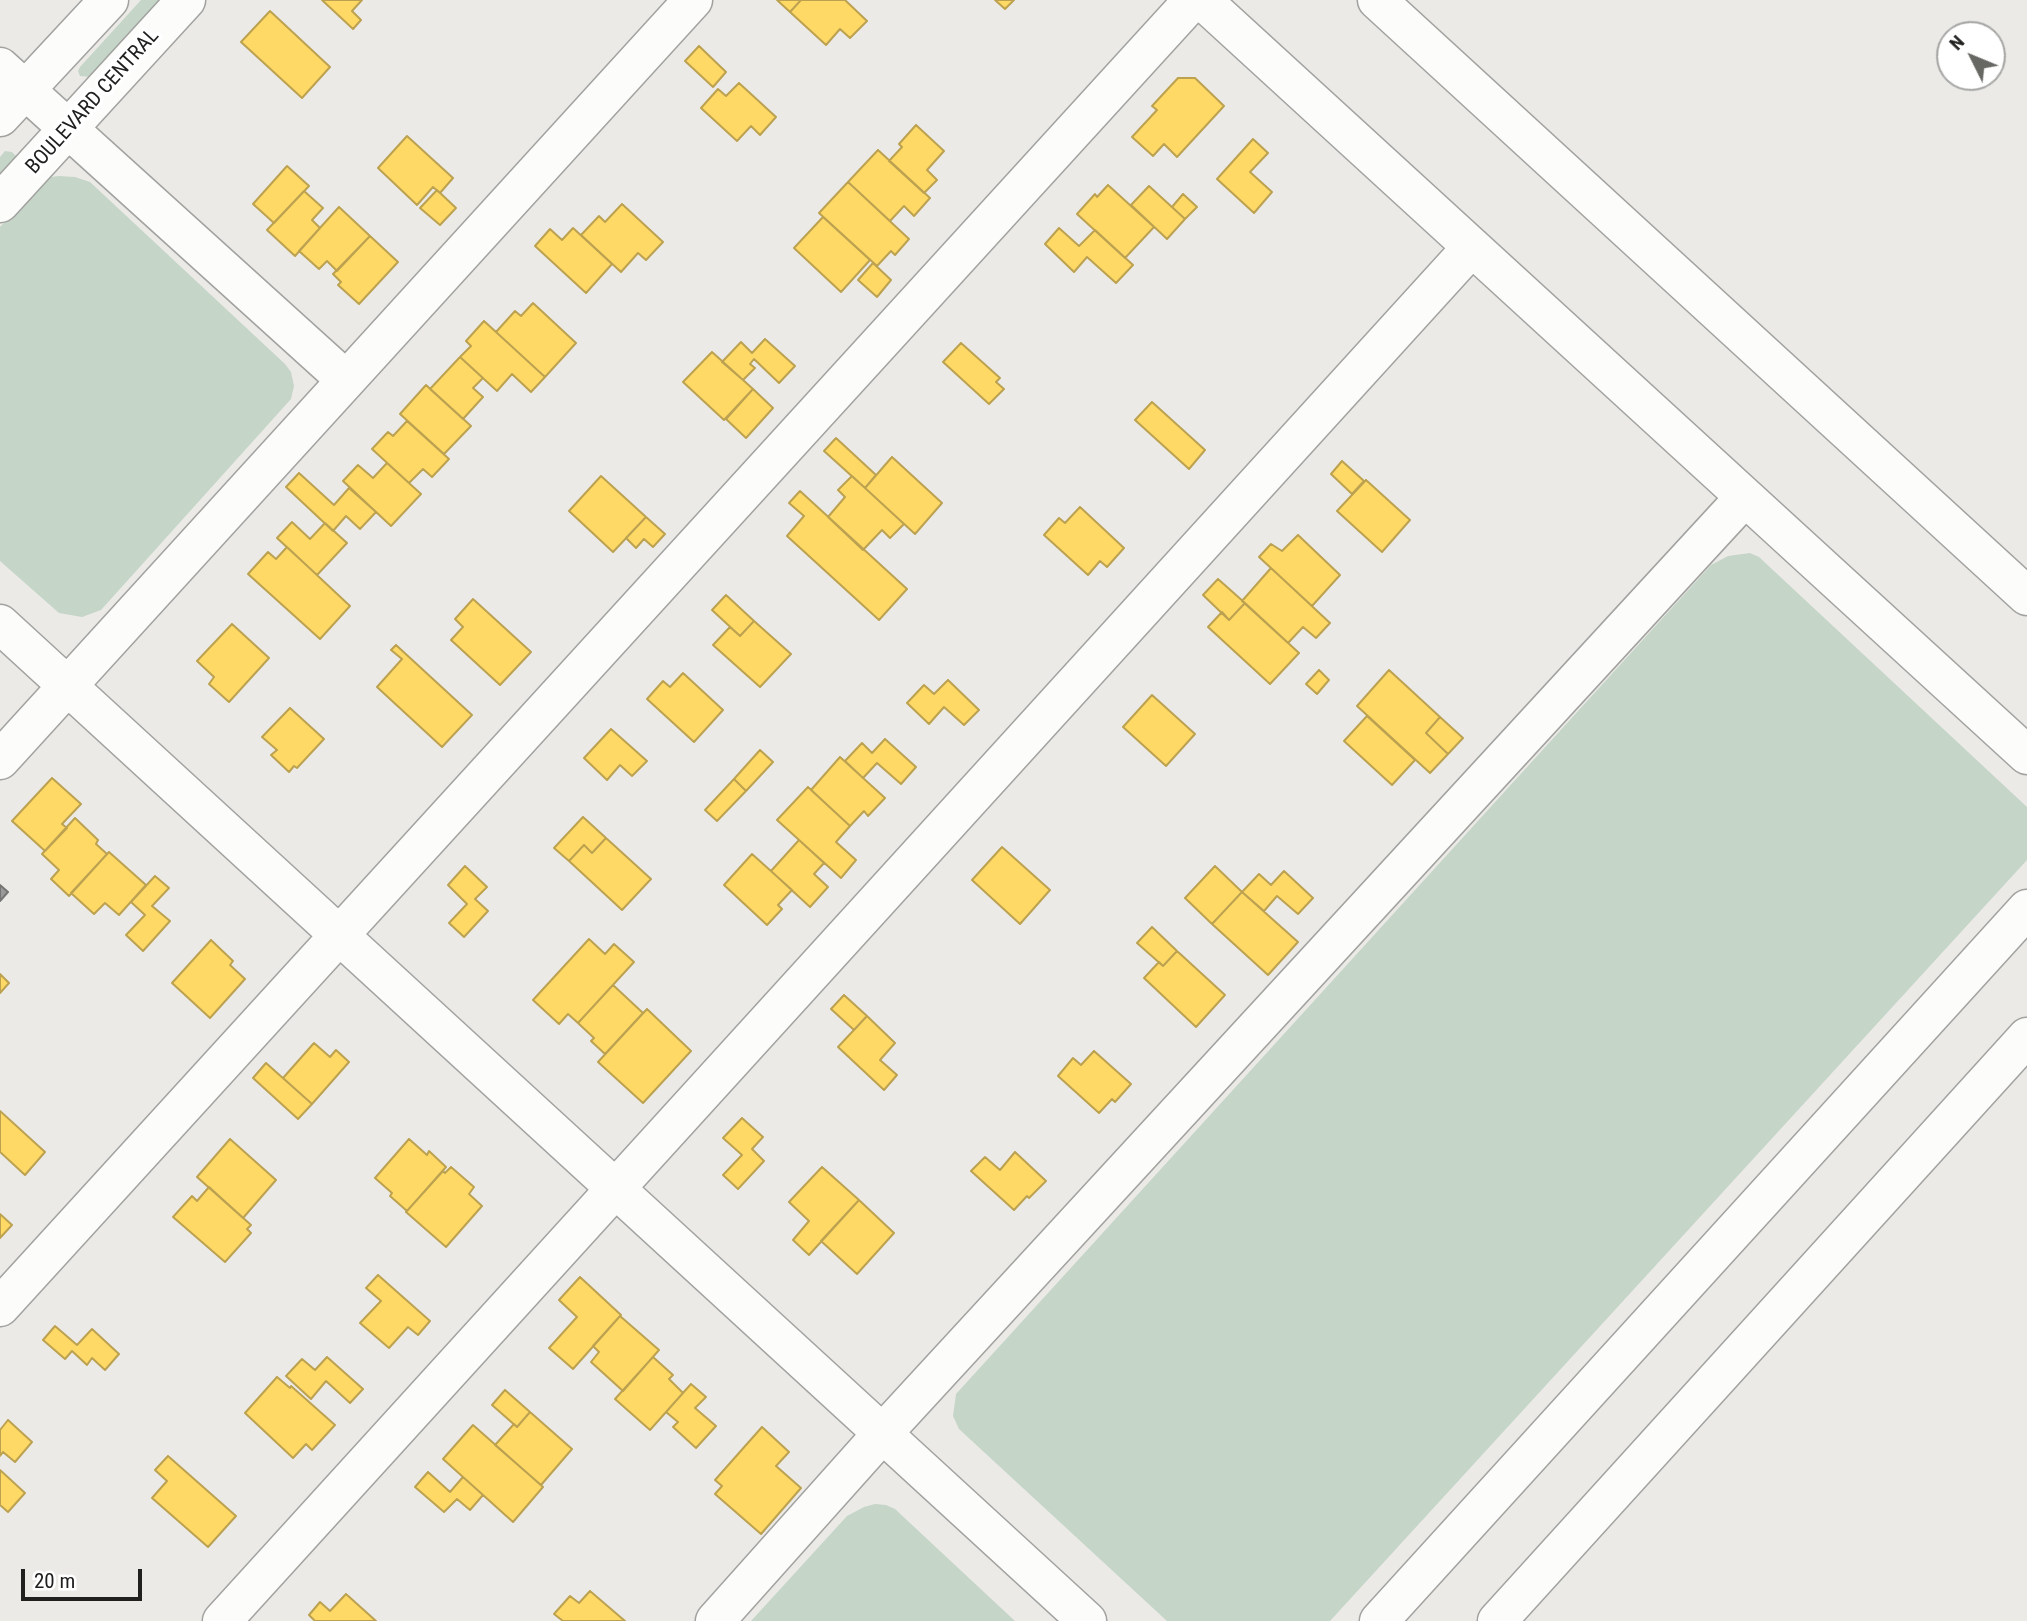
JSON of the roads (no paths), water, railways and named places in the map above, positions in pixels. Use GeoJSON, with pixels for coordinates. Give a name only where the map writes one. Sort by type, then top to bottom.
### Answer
{"type":"FeatureCollection","features":[{"type":"Feature","properties":{"kind":"street"},"geometry":{"type":"LineString","coordinates":[[0,117],[13,78],[108,0]]}},
{"type":"Feature","properties":{"kind":"street","name":"BOULEVARD CENTRAL"},"geometry":{"type":"LineString","coordinates":[[0,203],[186,0]]}},
{"type":"Feature","properties":{"kind":"street"},"geometry":{"type":"LineString","coordinates":[[0,760],[693,0]]}},
{"type":"Feature","properties":{"kind":"street"},"geometry":{"type":"LineString","coordinates":[[0,1307],[1192,0]]}},
{"type":"Feature","properties":{"kind":"street"},"geometry":{"type":"LineString","coordinates":[[1202,0],[2027,755]]}},
{"type":"Feature","properties":{"kind":"street"},"geometry":{"type":"LineString","coordinates":[[1377,0],[2027,596]]}},
{"type":"Feature","properties":{"kind":"street"},"geometry":{"type":"LineString","coordinates":[[13,78],[346,380]]}},
{"type":"Feature","properties":{"kind":"street"},"geometry":{"type":"LineString","coordinates":[[222,1621],[1472,247]]}},
{"type":"Feature","properties":{"kind":"street"},"geometry":{"type":"LineString","coordinates":[[715,1621],[882,1434],[1745,497]]}},
{"type":"Feature","properties":{"kind":"street"},"geometry":{"type":"LineString","coordinates":[[0,624],[1087,1621]]}},
{"type":"Feature","properties":{"kind":"street"},"geometry":{"type":"LineString","coordinates":[[1379,1621],[2027,909]]}},
{"type":"Feature","properties":{"kind":"street"},"geometry":{"type":"LineString","coordinates":[[1497,1621],[2027,1037]]}}]}
